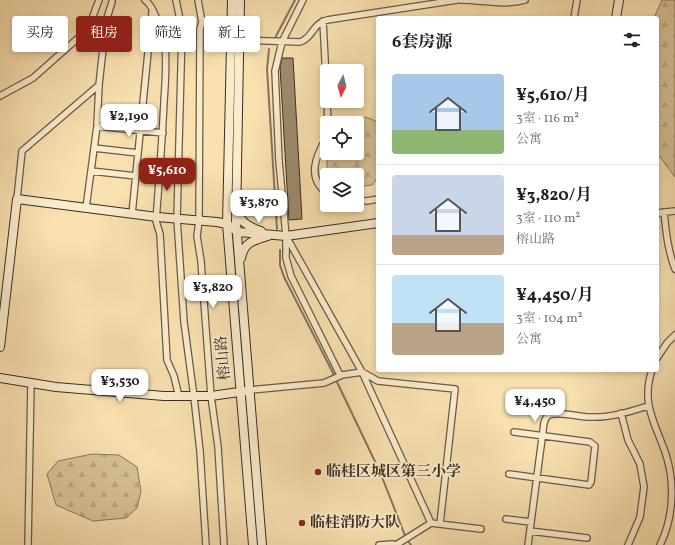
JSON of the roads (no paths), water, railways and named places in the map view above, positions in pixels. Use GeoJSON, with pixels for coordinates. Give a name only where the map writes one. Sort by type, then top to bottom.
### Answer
{"type":"FeatureCollection","features":[{"type":"Feature","properties":{"kind":"main road","name":"榕山路"},"geometry":{"type":"LineString","coordinates":[[232,0],[227,224],[253,545]]}},
{"type":"Feature","properties":{"kind":"main road","name":"榕山路"},"geometry":{"type":"LineString","coordinates":[[240,0],[240,16]]}},
{"type":"Feature","properties":{"kind":"main road"},"geometry":{"type":"LineString","coordinates":[[616,16],[619,0]]}},
{"type":"Feature","properties":{"kind":"main road","name":"榕山路"},"geometry":{"type":"LineString","coordinates":[[240,52],[237,210],[262,545]]}},
{"type":"Feature","properties":{"kind":"main road"},"geometry":{"type":"LineString","coordinates":[[0,347],[17,199],[199,222],[217,222],[227,224],[238,232],[286,236],[376,223]]}},
{"type":"Feature","properties":{"kind":"main road"},"geometry":{"type":"LineString","coordinates":[[237,210],[238,216],[246,224],[256,230],[273,235]]}},
{"type":"Feature","properties":{"kind":"main road"},"geometry":{"type":"LineString","coordinates":[[217,222],[227,214]]}},
{"type":"Feature","properties":{"kind":"main road"},"geometry":{"type":"LineString","coordinates":[[217,222],[224,228],[228,236]]}},
{"type":"Feature","properties":{"kind":"main road"},"geometry":{"type":"LineString","coordinates":[[240,265],[242,252],[246,246],[254,240],[273,235]]}},
{"type":"Feature","properties":{"kind":"main road"},"geometry":{"type":"LineString","coordinates":[[0,378],[56,387],[95,391],[194,397],[250,390]]}},
{"type":"Feature","properties":{"kind":"street"},"geometry":{"type":"LineString","coordinates":[[0,96],[33,78],[85,32],[90,24],[99,0]]}},
{"type":"Feature","properties":{"kind":"street"},"geometry":{"type":"LineString","coordinates":[[145,0],[150,4],[161,30],[166,59],[163,133],[156,221],[160,234],[167,360],[174,376],[178,396]]}},
{"type":"Feature","properties":{"kind":"street"},"geometry":{"type":"LineString","coordinates":[[176,0],[182,30],[177,219],[184,322],[200,451],[206,545]]}},
{"type":"Feature","properties":{"kind":"street"},"geometry":{"type":"LineString","coordinates":[[198,0],[202,22],[200,29],[199,222],[197,236],[201,261],[211,396],[218,447],[224,545]]}},
{"type":"Feature","properties":{"kind":"street"},"geometry":{"type":"LineString","coordinates":[[303,0],[282,42],[275,78],[279,161],[286,236],[286,258],[289,271],[340,376]]}},
{"type":"Feature","properties":{"kind":"street"},"geometry":{"type":"LineString","coordinates":[[260,41],[300,42],[306,40],[317,24],[323,21],[457,0]]}},
{"type":"Feature","properties":{"kind":"street"},"geometry":{"type":"LineString","coordinates":[[461,0],[484,2],[525,0]]}},
{"type":"Feature","properties":{"kind":"street"},"geometry":{"type":"LineString","coordinates":[[574,16],[577,0]]}},
{"type":"Feature","properties":{"kind":"street"},"geometry":{"type":"LineString","coordinates":[[86,208],[97,126],[99,85],[106,21],[112,2]]}},
{"type":"Feature","properties":{"kind":"street"},"geometry":{"type":"LineString","coordinates":[[132,214],[152,10]]}},
{"type":"Feature","properties":{"kind":"street"},"geometry":{"type":"LineString","coordinates":[[323,21],[325,64]]}},
{"type":"Feature","properties":{"kind":"street"},"geometry":{"type":"LineString","coordinates":[[17,199],[22,151],[99,85]]}},
{"type":"Feature","properties":{"kind":"street"},"geometry":{"type":"LineString","coordinates":[[97,126],[163,133]]}},
{"type":"Feature","properties":{"kind":"street"},"geometry":{"type":"LineString","coordinates":[[94,148],[138,153]]}},
{"type":"Feature","properties":{"kind":"street"},"geometry":{"type":"LineString","coordinates":[[320,150],[315,170],[316,183],[320,188]]}},
{"type":"Feature","properties":{"kind":"street"},"geometry":{"type":"LineString","coordinates":[[91,171],[136,176]]}},
{"type":"Feature","properties":{"kind":"street"},"geometry":{"type":"LineString","coordinates":[[364,201],[376,199]]}},
{"type":"Feature","properties":{"kind":"street"},"geometry":{"type":"LineString","coordinates":[[659,213],[675,211]]}},
{"type":"Feature","properties":{"kind":"street"},"geometry":{"type":"LineString","coordinates":[[664,212],[667,242],[675,267]]}},
{"type":"Feature","properties":{"kind":"street"},"geometry":{"type":"LineString","coordinates":[[286,236],[362,372],[431,523]]}},
{"type":"Feature","properties":{"kind":"street"},"geometry":{"type":"LineString","coordinates":[[659,355],[675,334]]}},
{"type":"Feature","properties":{"kind":"street"},"geometry":{"type":"LineString","coordinates":[[250,390],[324,383],[340,376],[362,372],[378,381],[455,389],[440,524]]}},
{"type":"Feature","properties":{"kind":"street"},"geometry":{"type":"LineString","coordinates":[[651,372],[647,389],[648,406],[668,459],[672,484],[671,510],[668,524],[660,545]]}},
{"type":"Feature","properties":{"kind":"street"},"geometry":{"type":"LineString","coordinates":[[28,545],[31,383]]}},
{"type":"Feature","properties":{"kind":"street"},"geometry":{"type":"LineString","coordinates":[[528,545],[545,420],[550,415],[590,417],[621,413],[648,406]]}},
{"type":"Feature","properties":{"kind":"street"},"geometry":{"type":"LineString","coordinates":[[621,413],[628,440],[640,464],[644,487],[640,516],[628,545]]}},
{"type":"Feature","properties":{"kind":"street"},"geometry":{"type":"LineString","coordinates":[[509,474],[589,485],[591,482],[595,449],[594,444],[590,442],[514,432]]}},
{"type":"Feature","properties":{"kind":"street"},"geometry":{"type":"LineString","coordinates":[[506,519],[531,522]]}},
{"type":"Feature","properties":{"kind":"street"},"geometry":{"type":"LineString","coordinates":[[379,545],[396,545],[431,523],[481,529]]}},
{"type":"Feature","properties":{"kind":"street"},"geometry":{"type":"LineString","coordinates":[[530,531],[587,538]]}},
{"type":"Feature","properties":{"kind":"waterway"},"geometry":{"type":"LineString","coordinates":[[275,38],[295,0]]}},
{"type":"Feature","properties":{"kind":"waterway"},"geometry":{"type":"LineString","coordinates":[[269,49],[267,69],[277,229]]}},
{"type":"Feature","properties":{"kind":"waterway"},"geometry":{"type":"LineString","coordinates":[[280,250],[280,265],[284,277],[334,375]]}},
{"type":"Feature","properties":{"kind":"waterway"},"geometry":{"type":"LineString","coordinates":[[336,380],[380,472],[406,538],[411,545]]}},
{"type":"Feature","properties":{"kind":"place","name":"临桂区城区第三小学"},"geometry":{"type":"Point","coordinates":[318,472]}},
{"type":"Feature","properties":{"kind":"place","name":"临桂消防大队"},"geometry":{"type":"Point","coordinates":[302,523]}}]}
